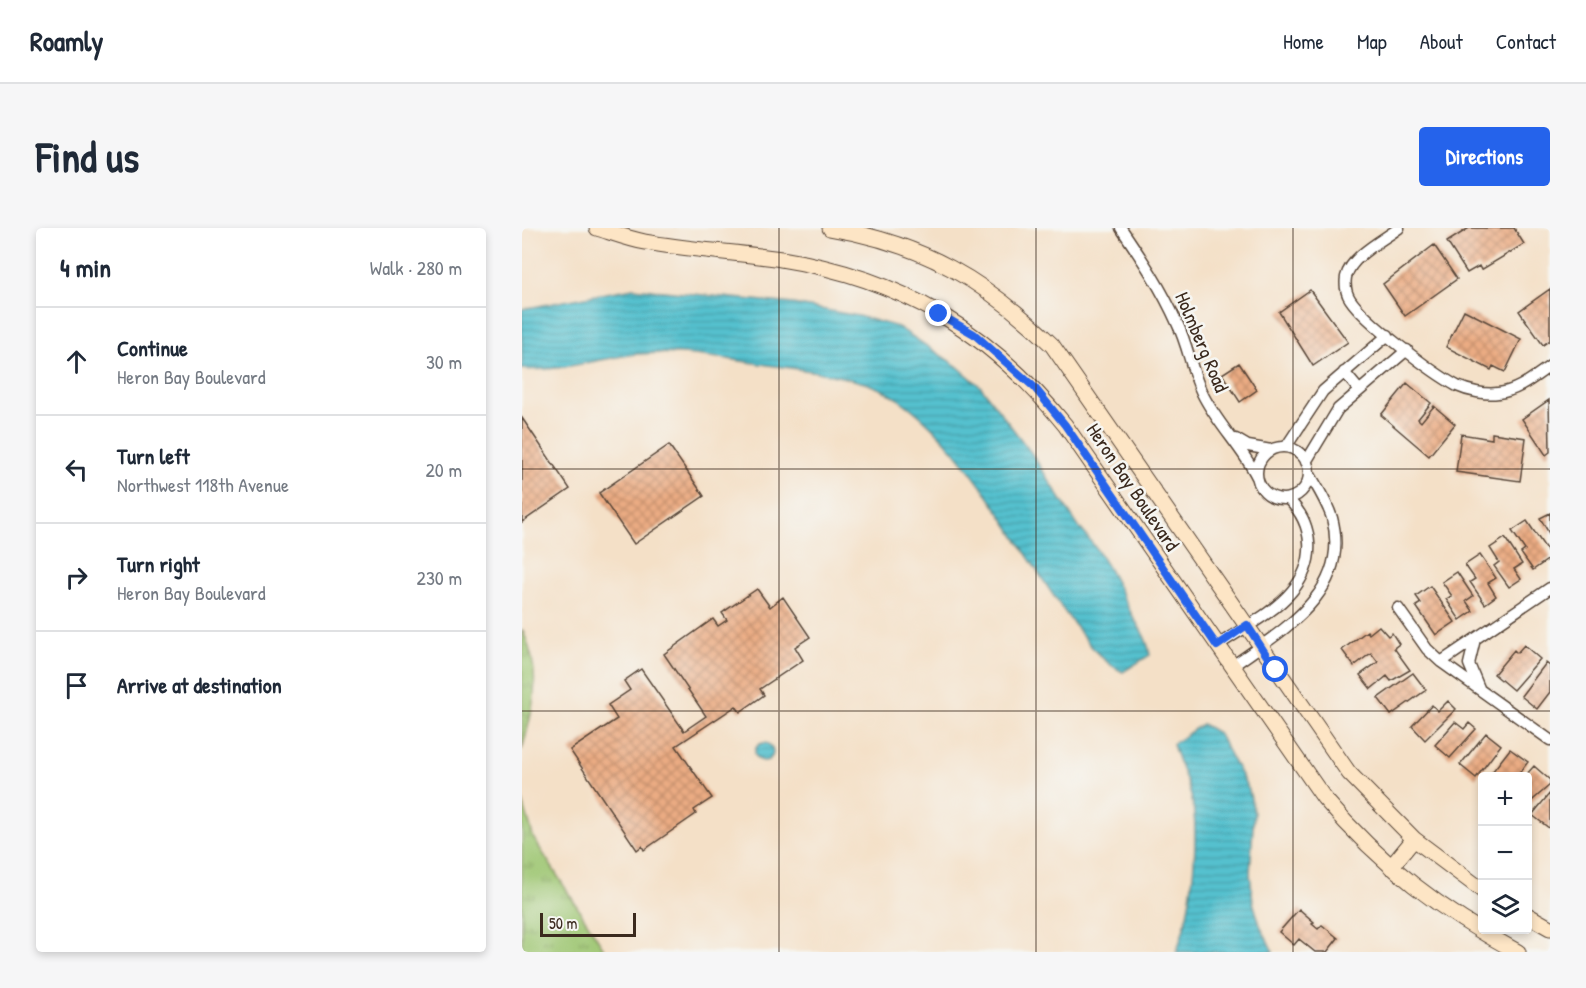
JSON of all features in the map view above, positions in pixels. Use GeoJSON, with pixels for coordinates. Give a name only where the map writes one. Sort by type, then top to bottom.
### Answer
{"type":"FeatureCollection","features":[{"type":"Feature","properties":{"kind":"street","name":"Heron Bay Boulevard"},"geometry":{"type":"LineString","coordinates":[[597,228],[644,242],[781,259],[834,269],[888,287],[974,334],[1034,387],[1065,425],[1324,798],[1359,839],[1415,889],[1454,915],[1518,952]]}},
{"type":"Feature","properties":{"kind":"street","name":"Heron Bay Boulevard"},"geometry":{"type":"LineString","coordinates":[[830,228],[864,234],[903,245],[951,266],[989,290],[1021,315],[1052,345],[1077,377],[1349,773],[1414,839],[1478,887]]}},
{"type":"Feature","properties":{"kind":"street","name":"Holmberg Road"},"geometry":{"type":"LineString","coordinates":[[1121,228],[1151,273],[1179,326],[1202,392],[1216,417],[1234,438],[1257,477]]}},
{"type":"Feature","properties":{"kind":"street"},"geometry":{"type":"LineString","coordinates":[[1399,228],[1353,262],[1346,276],[1346,287],[1350,298],[1388,335],[1459,387],[1478,392],[1497,394],[1516,389],[1550,366]]}},
{"type":"Feature","properties":{"kind":"street"},"geometry":{"type":"LineString","coordinates":[[1286,447],[1323,391],[1388,335]]}},
{"type":"Feature","properties":{"kind":"street"},"geometry":{"type":"LineString","coordinates":[[1306,462],[1323,429],[1338,409],[1407,350]]}},
{"type":"Feature","properties":{"kind":"street"},"geometry":{"type":"LineString","coordinates":[[1344,372],[1359,390]]}},
{"type":"Feature","properties":{"kind":"street","name":"Holmberg Road"},"geometry":{"type":"LineString","coordinates":[[1234,438],[1248,446],[1270,450]]}},
{"type":"Feature","properties":{"kind":"street"},"geometry":{"type":"LineString","coordinates":[[1231,667],[1308,609],[1320,592],[1330,569],[1335,540],[1332,518],[1301,454],[1286,447],[1270,450],[1260,462],[1257,477],[1260,485],[1272,496],[1288,499],[1301,493],[1309,473]]}},
{"type":"Feature","properties":{"kind":"street"},"geometry":{"type":"LineString","coordinates":[[1217,646],[1293,591],[1302,575],[1311,542],[1307,524],[1288,499]]}},
{"type":"Feature","properties":{"kind":"street"},"geometry":{"type":"LineString","coordinates":[[1441,662],[1550,588]]}},
{"type":"Feature","properties":{"kind":"street"},"geometry":{"type":"LineString","coordinates":[[1398,608],[1427,650],[1550,740]]}},
{"type":"Feature","properties":{"kind":"street"},"geometry":{"type":"LineString","coordinates":[[1475,639],[1469,664],[1472,677],[1480,691]]}},
{"type":"Feature","properties":{"kind":"street"},"geometry":{"type":"LineString","coordinates":[[1391,867],[1414,839]]}},
{"type":"Feature","properties":{"kind":"street"},"geometry":{"type":"LineString","coordinates":[[1532,918],[1550,928]]}},
{"type":"Feature","properties":{"kind":"green space"},"geometry":{"type":"Polygon","coordinates":[[[522,629],[533,660],[534,689],[533,704],[522,750],[522,629]]]}},
{"type":"Feature","properties":{"kind":"green space"},"geometry":{"type":"Polygon","coordinates":[[[522,799],[534,839],[606,952],[522,952],[522,799]]]}},
{"type":"Feature","properties":{"kind":"water"},"geometry":{"type":"Polygon","coordinates":[[[633,288],[793,304],[858,316],[898,327],[957,366],[981,387],[1032,454],[1078,526],[1101,555],[1144,636],[1150,655],[1123,672],[1100,656],[1070,619],[981,486],[955,452],[928,423],[899,399],[868,384],[801,370],[715,357],[669,353],[639,354],[549,369],[522,369],[522,309],[633,288]]]}},
{"type":"Feature","properties":{"kind":"water"},"geometry":{"type":"Polygon","coordinates":[[[1202,724],[1218,733],[1249,790],[1254,813],[1250,873],[1253,902],[1260,925],[1273,952],[1176,952],[1182,936],[1191,894],[1195,825],[1189,788],[1173,744],[1202,724]]]}},
{"type":"Feature","properties":{"kind":"water"},"geometry":{"type":"Polygon","coordinates":[[[764,743],[770,746],[773,752],[770,758],[764,761],[758,758],[755,752],[758,746],[764,743]]]}},
{"type":"Feature","properties":{"kind":"building"},"geometry":{"type":"Polygon","coordinates":[[[1469,228],[1514,228],[1524,244],[1481,270],[1479,266],[1467,273],[1447,242],[1469,228]]]}},
{"type":"Feature","properties":{"kind":"building"},"geometry":{"type":"Polygon","coordinates":[[[1434,245],[1457,279],[1405,316],[1383,284],[1434,245]]]}},
{"type":"Feature","properties":{"kind":"building"},"geometry":{"type":"Polygon","coordinates":[[[1550,289],[1550,340],[1543,345],[1519,311],[1550,289]]]}},
{"type":"Feature","properties":{"kind":"building"},"geometry":{"type":"Polygon","coordinates":[[[1310,290],[1348,342],[1313,366],[1279,312],[1310,290]]]}},
{"type":"Feature","properties":{"kind":"building"},"geometry":{"type":"Polygon","coordinates":[[[1464,310],[1521,339],[1505,372],[1493,366],[1491,370],[1446,347],[1464,310]]]}},
{"type":"Feature","properties":{"kind":"building"},"geometry":{"type":"Polygon","coordinates":[[[1239,363],[1257,390],[1240,402],[1222,374],[1239,363]]]}},
{"type":"Feature","properties":{"kind":"building"},"geometry":{"type":"Polygon","coordinates":[[[1407,383],[1431,403],[1418,419],[1421,422],[1434,406],[1455,424],[1429,456],[1381,415],[1407,383]]]}},
{"type":"Feature","properties":{"kind":"building"},"geometry":{"type":"Polygon","coordinates":[[[1549,400],[1550,452],[1546,455],[1522,419],[1549,400]]]}},
{"type":"Feature","properties":{"kind":"building"},"geometry":{"type":"Polygon","coordinates":[[[522,418],[570,489],[522,522],[522,418]]]}},
{"type":"Feature","properties":{"kind":"building"},"geometry":{"type":"Polygon","coordinates":[[[1492,433],[1526,438],[1520,481],[1456,472],[1461,434],[1492,439],[1492,433]]]}},
{"type":"Feature","properties":{"kind":"building"},"geometry":{"type":"Polygon","coordinates":[[[669,445],[704,496],[634,544],[599,493],[669,445]]]}},
{"type":"Feature","properties":{"kind":"building"},"geometry":{"type":"Polygon","coordinates":[[[1550,513],[1550,535],[1540,518],[1550,513]]]}},
{"type":"Feature","properties":{"kind":"building"},"geometry":{"type":"Polygon","coordinates":[[[1527,521],[1550,555],[1550,558],[1533,570],[1521,553],[1525,550],[1512,531],[1527,521]]]}},
{"type":"Feature","properties":{"kind":"building"},"geometry":{"type":"Polygon","coordinates":[[[1505,538],[1522,564],[1514,569],[1521,579],[1509,587],[1494,566],[1499,562],[1490,548],[1505,538]]]}},
{"type":"Feature","properties":{"kind":"building"},"geometry":{"type":"Polygon","coordinates":[[[1480,555],[1496,578],[1488,583],[1496,596],[1485,604],[1470,582],[1475,579],[1465,565],[1480,555]]]}},
{"type":"Feature","properties":{"kind":"building"},"geometry":{"type":"Polygon","coordinates":[[[1457,572],[1473,596],[1466,601],[1473,611],[1460,620],[1446,599],[1452,596],[1442,582],[1457,572]]]}},
{"type":"Feature","properties":{"kind":"building"},"geometry":{"type":"Polygon","coordinates":[[[1430,586],[1455,622],[1436,635],[1416,606],[1421,603],[1416,596],[1430,586]]]}},
{"type":"Feature","properties":{"kind":"building"},"geometry":{"type":"Polygon","coordinates":[[[757,589],[770,607],[783,597],[810,637],[795,647],[803,660],[760,689],[764,695],[740,712],[736,706],[676,746],[712,798],[694,810],[696,814],[644,850],[642,846],[637,850],[570,750],[617,719],[608,705],[630,690],[624,681],[641,669],[684,731],[706,716],[664,654],[713,619],[718,626],[727,620],[722,613],[757,589]]]}},
{"type":"Feature","properties":{"kind":"building"},"geometry":{"type":"Polygon","coordinates":[[[1379,626],[1388,636],[1392,633],[1399,644],[1394,648],[1410,670],[1391,681],[1387,676],[1371,689],[1360,675],[1378,662],[1371,653],[1354,666],[1342,650],[1367,631],[1369,634],[1379,626]]]}},
{"type":"Feature","properties":{"kind":"building"},"geometry":{"type":"Polygon","coordinates":[[[1524,645],[1540,659],[1513,690],[1494,674],[1514,650],[1517,653],[1524,645]]]}},
{"type":"Feature","properties":{"kind":"building"},"geometry":{"type":"Polygon","coordinates":[[[1546,663],[1550,666],[1550,692],[1537,709],[1521,696],[1546,663]]]}},
{"type":"Feature","properties":{"kind":"building"},"geometry":{"type":"Polygon","coordinates":[[[1413,673],[1426,690],[1391,715],[1378,698],[1413,673]]]}},
{"type":"Feature","properties":{"kind":"building"},"geometry":{"type":"Polygon","coordinates":[[[1448,701],[1456,709],[1425,740],[1412,726],[1432,705],[1438,711],[1448,701]]]}},
{"type":"Feature","properties":{"kind":"building"},"geometry":{"type":"Polygon","coordinates":[[[1455,722],[1464,729],[1469,723],[1476,729],[1450,758],[1435,745],[1455,722]]]}},
{"type":"Feature","properties":{"kind":"building"},"geometry":{"type":"Polygon","coordinates":[[[1486,733],[1501,745],[1481,772],[1478,772],[1476,778],[1460,765],[1486,733]]]}},
{"type":"Feature","properties":{"kind":"building"},"geometry":{"type":"Polygon","coordinates":[[[1510,749],[1528,762],[1520,772],[1492,772],[1510,749]]]}},
{"type":"Feature","properties":{"kind":"building"},"geometry":{"type":"Polygon","coordinates":[[[1534,766],[1550,780],[1550,785],[1532,801],[1532,772],[1529,772],[1534,766]]]}},
{"type":"Feature","properties":{"kind":"building"},"geometry":{"type":"Polygon","coordinates":[[[1550,793],[1550,827],[1532,815],[1550,793]]]}},
{"type":"Feature","properties":{"kind":"building"},"geometry":{"type":"Polygon","coordinates":[[[1299,909],[1314,922],[1312,924],[1318,929],[1322,925],[1338,938],[1327,952],[1315,952],[1299,939],[1294,945],[1279,932],[1299,909]]]}},
{"type":"Feature","properties":{"kind":"route"},"geometry":{"type":"LineString","coordinates":[[939,314],[974,334],[1034,387],[1065,425],[1217,646],[1247,625],[1276,670]]}}]}
